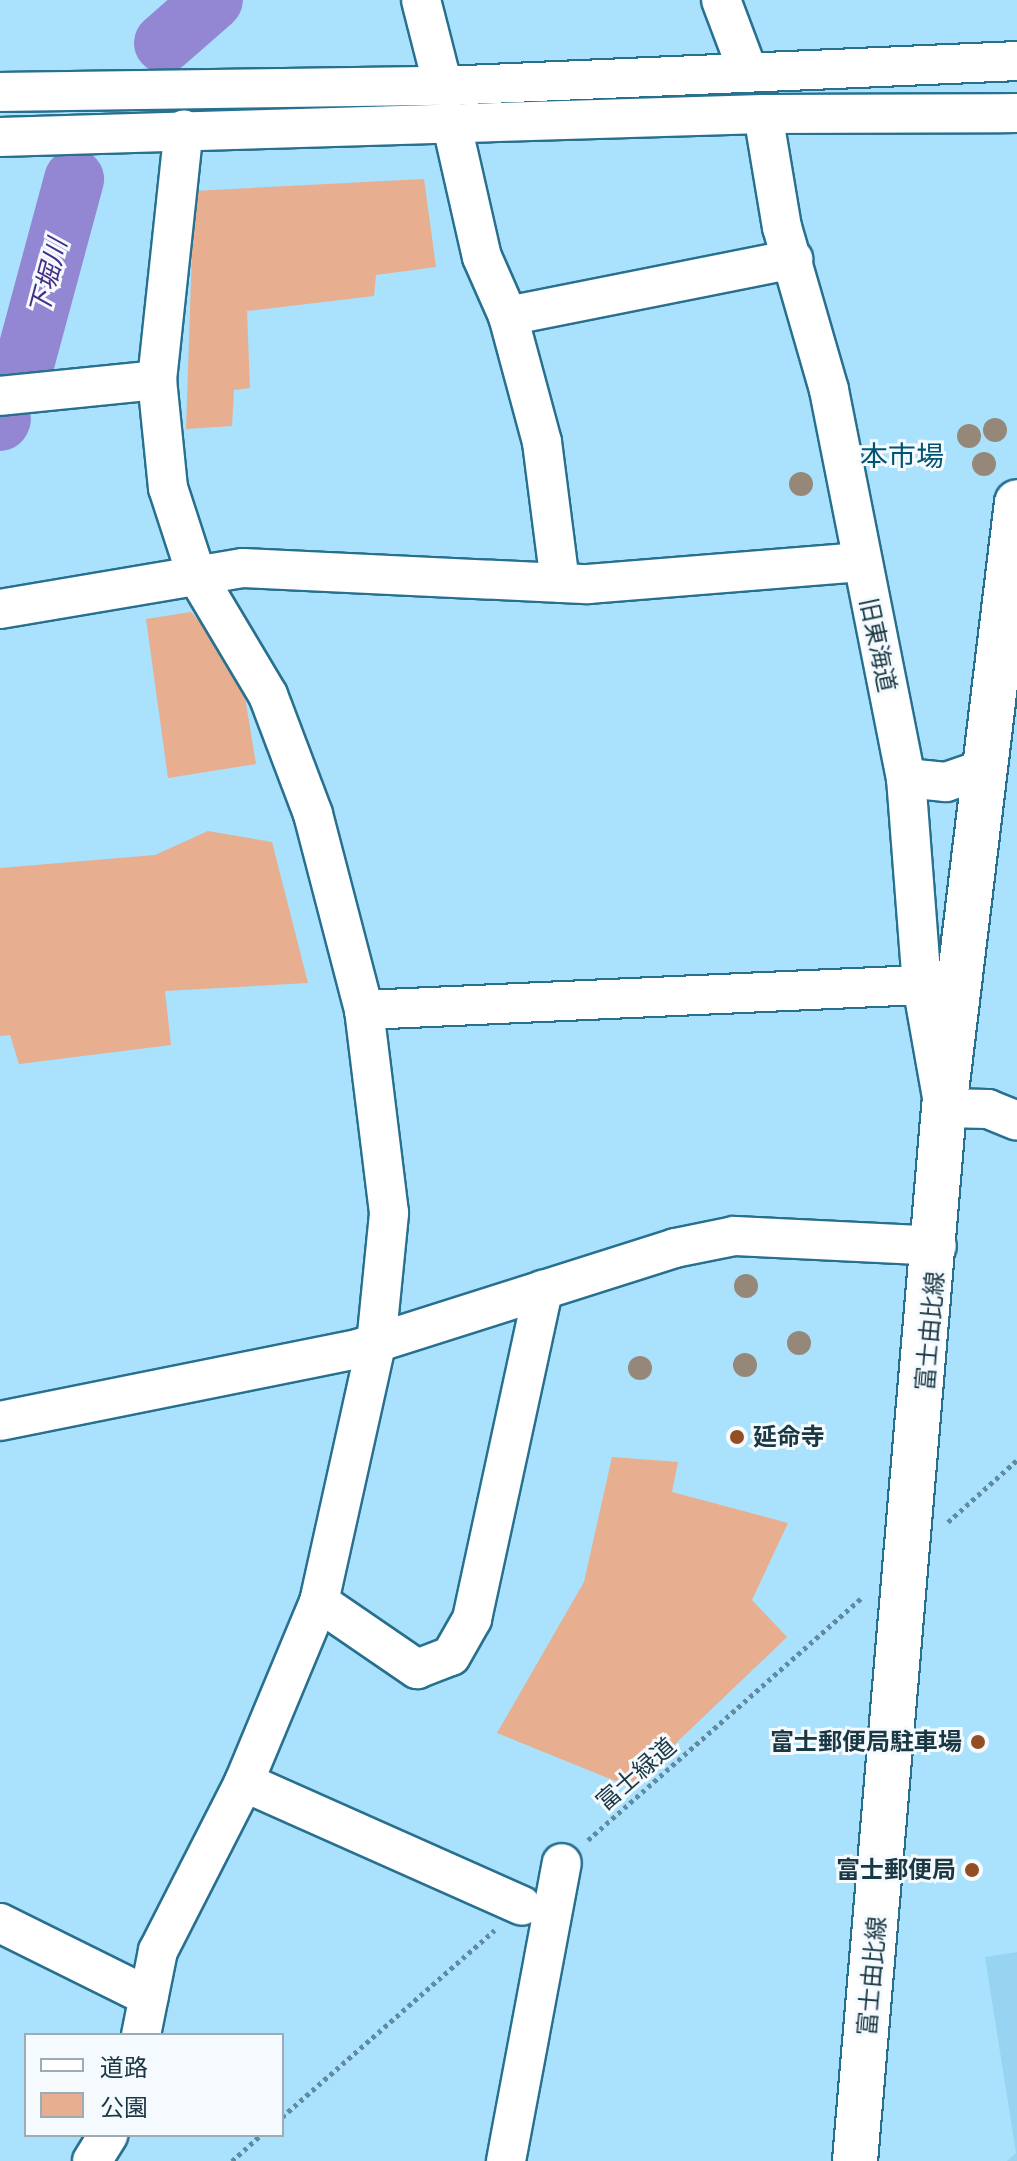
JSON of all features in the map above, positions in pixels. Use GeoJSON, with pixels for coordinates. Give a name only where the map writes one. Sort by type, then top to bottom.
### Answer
{"type":"FeatureCollection","features":[{"type":"Feature","properties":{"kind":"main road","name":"富士由比線"},"geometry":{"type":"LineString","coordinates":[[855,2161],[937,1246],[944,1108],[981,770],[1017,502]]}},
{"type":"Feature","properties":{"kind":"street"},"geometry":{"type":"LineString","coordinates":[[421,0],[482,257],[508,316],[542,442],[560,583]]}},
{"type":"Feature","properties":{"kind":"street"},"geometry":{"type":"LineString","coordinates":[[721,0],[748,72]]}},
{"type":"Feature","properties":{"kind":"street"},"geometry":{"type":"LineString","coordinates":[[0,137],[184,129],[748,72],[1017,61]]}},
{"type":"Feature","properties":{"kind":"street"},"geometry":{"type":"LineString","coordinates":[[0,92],[763,114],[1017,113]]}},
{"type":"Feature","properties":{"kind":"street","name":"旧東海道"},"geometry":{"type":"LineString","coordinates":[[763,114],[793,259],[829,390],[906,778],[922,985],[944,1108]]}},
{"type":"Feature","properties":{"kind":"street"},"geometry":{"type":"LineString","coordinates":[[141,2033],[158,1951],[244,1782],[319,1602],[376,1344],[389,1213],[364,1010],[313,814],[268,695],[196,574],[168,488],[157,380],[184,129]]}},
{"type":"Feature","properties":{"kind":"street"},"geometry":{"type":"LineString","coordinates":[[508,316],[793,259]]}},
{"type":"Feature","properties":{"kind":"street"},"geometry":{"type":"LineString","coordinates":[[0,396],[157,380]]}},
{"type":"Feature","properties":{"kind":"street"},"geometry":{"type":"LineString","coordinates":[[0,609],[196,574],[324,568],[560,583],[861,562]]}},
{"type":"Feature","properties":{"kind":"street"},"geometry":{"type":"LineString","coordinates":[[906,778],[946,782],[981,770]]}},
{"type":"Feature","properties":{"kind":"street"},"geometry":{"type":"LineString","coordinates":[[364,1010],[922,985]]}},
{"type":"Feature","properties":{"kind":"street"},"geometry":{"type":"LineString","coordinates":[[944,1108],[988,1109],[1017,1121]]}},
{"type":"Feature","properties":{"kind":"street"},"geometry":{"type":"LineString","coordinates":[[0,1421],[376,1344],[543,1290],[734,1236],[937,1246]]}},
{"type":"Feature","properties":{"kind":"street"},"geometry":{"type":"LineString","coordinates":[[319,1602],[417,1669],[451,1656],[472,1619],[543,1290]]}},
{"type":"Feature","properties":{"kind":"street"},"geometry":{"type":"LineString","coordinates":[[244,1782],[522,1906]]}},
{"type":"Feature","properties":{"kind":"street"},"geometry":{"type":"LineString","coordinates":[[506,2161],[562,1863]]}},
{"type":"Feature","properties":{"kind":"street"},"geometry":{"type":"LineString","coordinates":[[0,1923],[149,1997]]}},
{"type":"Feature","properties":{"kind":"street"},"geometry":{"type":"LineString","coordinates":[[92,2161],[107,2137]]}},
{"type":"Feature","properties":{"kind":"path","name":"富士緑道"},"geometry":{"type":"LineString","coordinates":[[562,1863],[1017,1460]]}},
{"type":"Feature","properties":{"kind":"path"},"geometry":{"type":"LineString","coordinates":[[284,2115],[522,1906]]}},
{"type":"Feature","properties":{"kind":"path"},"geometry":{"type":"LineString","coordinates":[[232,2161],[259,2137]]}},
{"type":"Feature","properties":{"kind":"shaded area"},"geometry":{"type":"Polygon","coordinates":[[[1017,1952],[1017,2161],[1007,2161],[1016,2153],[985,1957],[1017,1952]]]}},
{"type":"Feature","properties":{"kind":"green space"},"geometry":{"type":"Polygon","coordinates":[[[424,179],[436,267],[376,275],[374,296],[247,311],[250,388],[234,390],[232,426],[186,429],[194,191],[424,179]]]}},
{"type":"Feature","properties":{"kind":"green space"},"geometry":{"type":"Polygon","coordinates":[[[191,612],[240,667],[256,764],[168,778],[146,619],[191,612]]]}},
{"type":"Feature","properties":{"kind":"green space"},"geometry":{"type":"Polygon","coordinates":[[[208,831],[272,842],[308,983],[165,991],[171,1045],[19,1064],[10,1035],[0,1036],[0,868],[155,855],[208,831]]]}},
{"type":"Feature","properties":{"kind":"green space"},"geometry":{"type":"Polygon","coordinates":[[[612,1457],[678,1462],[672,1492],[788,1523],[752,1600],[787,1637],[630,1787],[497,1733],[584,1582],[612,1457]]]}},
{"type":"Feature","properties":{"kind":"waterway","name":"下堀川"},"geometry":{"type":"LineString","coordinates":[[164,43],[213,0]]}},
{"type":"Feature","properties":{"kind":"waterway","name":"下堀川"},"geometry":{"type":"LineString","coordinates":[[21,376],[74,179]]}},
{"type":"Feature","properties":{"kind":"place","name":"延命寺"},"geometry":{"type":"Point","coordinates":[737,1437]}},
{"type":"Feature","properties":{"kind":"place","name":"富士郵便局駐車場"},"geometry":{"type":"Point","coordinates":[978,1742]}},
{"type":"Feature","properties":{"kind":"place","name":"富士郵便局"},"geometry":{"type":"Point","coordinates":[972,1870]}},
{"type":"Feature","properties":{"kind":"district","name":"本市場"},"geometry":{"type":"Point","coordinates":[902,456]}}]}
